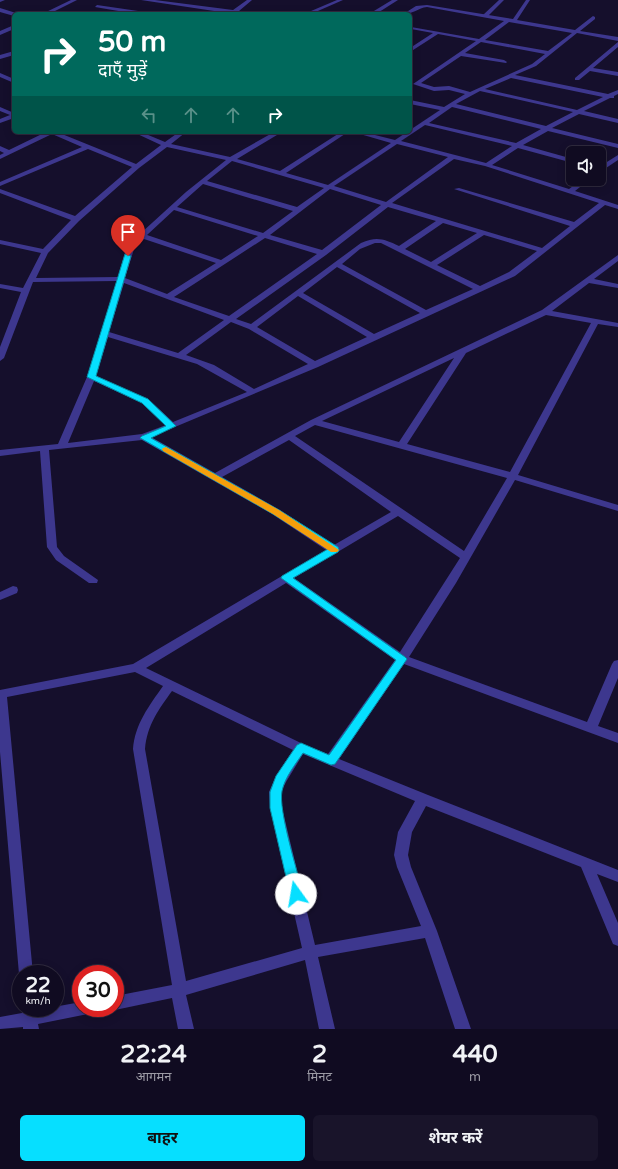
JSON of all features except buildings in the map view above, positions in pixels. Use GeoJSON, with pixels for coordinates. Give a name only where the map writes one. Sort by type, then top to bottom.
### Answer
{"type":"FeatureCollection","features":[{"type":"Feature","properties":{"kind":"street"},"geometry":{"type":"LineString","coordinates":[[49,12],[75,0]]}},
{"type":"Feature","properties":{"kind":"street"},"geometry":{"type":"LineString","coordinates":[[143,0],[163,1],[234,12],[250,0]]}},
{"type":"Feature","properties":{"kind":"street"},"geometry":{"type":"LineString","coordinates":[[312,12],[341,0]]}},
{"type":"Feature","properties":{"kind":"street"},"geometry":{"type":"LineString","coordinates":[[375,12],[396,0]]}},
{"type":"Feature","properties":{"kind":"street"},"geometry":{"type":"LineString","coordinates":[[412,12],[429,0]]}},
{"type":"Feature","properties":{"kind":"street"},"geometry":{"type":"LineString","coordinates":[[471,94],[449,88],[434,89],[416,84],[511,20],[528,0]]}},
{"type":"Feature","properties":{"kind":"street"},"geometry":{"type":"LineString","coordinates":[[200,7],[205,4]]}},
{"type":"Feature","properties":{"kind":"street"},"geometry":{"type":"LineString","coordinates":[[97,6],[133,12]]}},
{"type":"Feature","properties":{"kind":"street"},"geometry":{"type":"LineString","coordinates":[[422,6],[618,39]]}},
{"type":"Feature","properties":{"kind":"street"},"geometry":{"type":"LineString","coordinates":[[0,10],[12,13]]}},
{"type":"Feature","properties":{"kind":"street"},"geometry":{"type":"LineString","coordinates":[[412,131],[479,89],[534,65],[593,18]]}},
{"type":"Feature","properties":{"kind":"street"},"geometry":{"type":"LineString","coordinates":[[0,33],[12,28]]}},
{"type":"Feature","properties":{"kind":"street"},"geometry":{"type":"LineString","coordinates":[[413,28],[549,53]]}},
{"type":"Feature","properties":{"kind":"street"},"geometry":{"type":"LineString","coordinates":[[412,49],[438,32]]}},
{"type":"Feature","properties":{"kind":"street"},"geometry":{"type":"LineString","coordinates":[[577,79],[618,44]]}},
{"type":"Feature","properties":{"kind":"street"},"geometry":{"type":"LineString","coordinates":[[607,53],[618,55]]}},
{"type":"Feature","properties":{"kind":"street"},"geometry":{"type":"LineString","coordinates":[[0,57],[12,54]]}},
{"type":"Feature","properties":{"kind":"street"},"geometry":{"type":"LineString","coordinates":[[460,54],[504,62]]}},
{"type":"Feature","properties":{"kind":"street"},"geometry":{"type":"LineString","coordinates":[[589,69],[618,74]]}},
{"type":"Feature","properties":{"kind":"street"},"geometry":{"type":"LineString","coordinates":[[0,75],[12,80]]}},
{"type":"Feature","properties":{"kind":"street"},"geometry":{"type":"LineString","coordinates":[[511,76],[618,98]]}},
{"type":"Feature","properties":{"kind":"street"},"geometry":{"type":"LineString","coordinates":[[0,84],[12,81]]}},
{"type":"Feature","properties":{"kind":"street"},"geometry":{"type":"LineString","coordinates":[[479,89],[618,121]]}},
{"type":"Feature","properties":{"kind":"street"},"geometry":{"type":"LineString","coordinates":[[487,165],[516,145],[545,128],[618,92]]}},
{"type":"Feature","properties":{"kind":"street"},"geometry":{"type":"LineString","coordinates":[[412,102],[448,107],[545,128],[618,146]]}},
{"type":"Feature","properties":{"kind":"street"},"geometry":{"type":"LineString","coordinates":[[0,109],[12,115]]}},
{"type":"Feature","properties":{"kind":"street"},"geometry":{"type":"LineString","coordinates":[[0,121],[12,117]]}},
{"type":"Feature","properties":{"kind":"street"},"geometry":{"type":"LineString","coordinates":[[423,123],[516,145],[566,159]]}},
{"type":"Feature","properties":{"kind":"street"},"geometry":{"type":"LineString","coordinates":[[0,157],[48,134]]}},
{"type":"Feature","properties":{"kind":"street"},"geometry":{"type":"LineString","coordinates":[[57,134],[137,167]]}},
{"type":"Feature","properties":{"kind":"street"},"geometry":{"type":"LineString","coordinates":[[141,134],[166,145],[231,160],[388,203],[482,233],[542,250]]}},
{"type":"Feature","properties":{"kind":"street"},"geometry":{"type":"LineString","coordinates":[[0,358],[25,291],[45,252],[76,219],[137,167],[180,134]]}},
{"type":"Feature","properties":{"kind":"street"},"geometry":{"type":"LineString","coordinates":[[62,446],[91,377],[130,249],[142,236],[202,182],[231,160],[276,134]]}},
{"type":"Feature","properties":{"kind":"street"},"geometry":{"type":"LineString","coordinates":[[282,174],[341,134]]}},
{"type":"Feature","properties":{"kind":"street"},"geometry":{"type":"LineString","coordinates":[[364,134],[487,165],[618,207]]}},
{"type":"Feature","properties":{"kind":"street"},"geometry":{"type":"LineString","coordinates":[[168,297],[263,236],[330,187],[407,134]]}},
{"type":"Feature","properties":{"kind":"street"},"geometry":{"type":"LineString","coordinates":[[0,184],[89,146]]}},
{"type":"Feature","properties":{"kind":"street"},"geometry":{"type":"LineString","coordinates":[[0,148],[9,153]]}},
{"type":"Feature","properties":{"kind":"street"},"geometry":{"type":"LineString","coordinates":[[179,356],[323,254],[388,203],[452,157]]}},
{"type":"Feature","properties":{"kind":"street"},"geometry":{"type":"LineString","coordinates":[[606,165],[618,157]]}},
{"type":"Feature","properties":{"kind":"street"},"geometry":{"type":"LineString","coordinates":[[202,182],[298,210]]}},
{"type":"Feature","properties":{"kind":"street"},"geometry":{"type":"LineString","coordinates":[[571,191],[578,186]]}},
{"type":"Feature","properties":{"kind":"street"},"geometry":{"type":"LineString","coordinates":[[457,189],[575,225]]}},
{"type":"Feature","properties":{"kind":"street"},"geometry":{"type":"LineString","coordinates":[[0,191],[76,219]]}},
{"type":"Feature","properties":{"kind":"street"},"geometry":{"type":"LineString","coordinates":[[0,453],[144,438],[315,365],[512,274],[605,202]]}},
{"type":"Feature","properties":{"kind":"street"},"geometry":{"type":"LineString","coordinates":[[174,208],[323,254]]}},
{"type":"Feature","properties":{"kind":"street"},"geometry":{"type":"LineString","coordinates":[[400,250],[442,220]]}},
{"type":"Feature","properties":{"kind":"street"},"geometry":{"type":"LineString","coordinates":[[431,265],[482,233]]}},
{"type":"Feature","properties":{"kind":"street"},"geometry":{"type":"LineString","coordinates":[[142,236],[223,263]]}},
{"type":"Feature","properties":{"kind":"street"},"geometry":{"type":"LineString","coordinates":[[252,327],[337,264],[362,243],[369,241],[382,241],[480,289]]}},
{"type":"Feature","properties":{"kind":"street"},"geometry":{"type":"LineString","coordinates":[[0,242],[45,252]]}},
{"type":"Feature","properties":{"kind":"street"},"geometry":{"type":"LineString","coordinates":[[216,477],[314,422],[546,312],[618,256]]}},
{"type":"Feature","properties":{"kind":"street"},"geometry":{"type":"LineString","coordinates":[[337,264],[427,314]]}},
{"type":"Feature","properties":{"kind":"street"},"geometry":{"type":"LineString","coordinates":[[30,280],[120,279],[252,327],[315,365]]}},
{"type":"Feature","properties":{"kind":"street"},"geometry":{"type":"LineString","coordinates":[[588,280],[618,286]]}},
{"type":"Feature","properties":{"kind":"street"},"geometry":{"type":"LineString","coordinates":[[0,286],[25,291]]}},
{"type":"Feature","properties":{"kind":"street"},"geometry":{"type":"LineString","coordinates":[[298,293],[374,338]]}},
{"type":"Feature","properties":{"kind":"street"},"geometry":{"type":"LineString","coordinates":[[546,312],[618,326]]}},
{"type":"Feature","properties":{"kind":"street"},"geometry":{"type":"LineString","coordinates":[[331,760],[402,659],[466,557],[512,476],[596,321]]}},
{"type":"Feature","properties":{"kind":"street"},"geometry":{"type":"LineString","coordinates":[[105,333],[211,367],[254,392]]}},
{"type":"Feature","properties":{"kind":"street"},"geometry":{"type":"LineString","coordinates":[[401,446],[462,353]]}},
{"type":"Feature","properties":{"kind":"street"},"geometry":{"type":"LineString","coordinates":[[91,377],[145,401],[172,426]]}},
{"type":"Feature","properties":{"kind":"street"},"geometry":{"type":"LineString","coordinates":[[314,422],[512,476],[618,508]]}},
{"type":"Feature","properties":{"kind":"street"},"geometry":{"type":"LineString","coordinates":[[289,436],[398,512],[466,557]]}},
{"type":"Feature","properties":{"kind":"street"},"geometry":{"type":"LineString","coordinates":[[144,438],[276,512],[334,550]]}},
{"type":"Feature","properties":{"kind":"street"},"geometry":{"type":"LineString","coordinates":[[44,448],[52,546],[60,558],[93,580]]}},
{"type":"Feature","properties":{"kind":"street"},"geometry":{"type":"LineString","coordinates":[[25,965],[0,694],[136,668],[398,512]]}},
{"type":"Feature","properties":{"kind":"street"},"geometry":{"type":"LineString","coordinates":[[286,578],[402,659],[618,738]]}},
{"type":"Feature","properties":{"kind":"street"},"geometry":{"type":"LineString","coordinates":[[0,596],[13,590]]}},
{"type":"Feature","properties":{"kind":"street"},"geometry":{"type":"LineString","coordinates":[[591,728],[618,664]]}},
{"type":"Feature","properties":{"kind":"street"},"geometry":{"type":"LineString","coordinates":[[136,668],[301,748],[423,799],[618,876]]}},
{"type":"Feature","properties":{"kind":"street"},"geometry":{"type":"LineString","coordinates":[[171,684],[143,726],[139,740],[139,749],[180,990],[178,991],[186,1029]]}},
{"type":"Feature","properties":{"kind":"street"},"geometry":{"type":"LineString","coordinates":[[301,748],[280,780],[275,792],[276,808],[327,1029]]}},
{"type":"Feature","properties":{"kind":"street"},"geometry":{"type":"LineString","coordinates":[[423,799],[405,832],[401,855],[404,867],[430,931],[463,1029]]}},
{"type":"Feature","properties":{"kind":"street"},"geometry":{"type":"LineString","coordinates":[[586,863],[618,940]]}},
{"type":"Feature","properties":{"kind":"street"},"geometry":{"type":"LineString","coordinates":[[124,1001],[180,990],[310,952],[430,931]]}},
{"type":"Feature","properties":{"kind":"street"},"geometry":{"type":"LineString","coordinates":[[0,1024],[72,1011]]}},
{"type":"Feature","properties":{"kind":"lane"},"geometry":{"type":"LineString","coordinates":[[485,16],[502,0]]}},
{"type":"Feature","properties":{"kind":"slow traffic"},"geometry":{"type":"LineString","coordinates":[[166,449],[276,512],[334,550]]}},
{"type":"Feature","properties":{"kind":"route"},"geometry":{"type":"LineString","coordinates":[[128,256],[91,377],[133,394],[145,401],[172,426],[144,438],[276,512],[334,550],[286,578],[402,659],[331,760],[301,748],[280,780],[275,792],[276,808],[296,894]]}}]}
